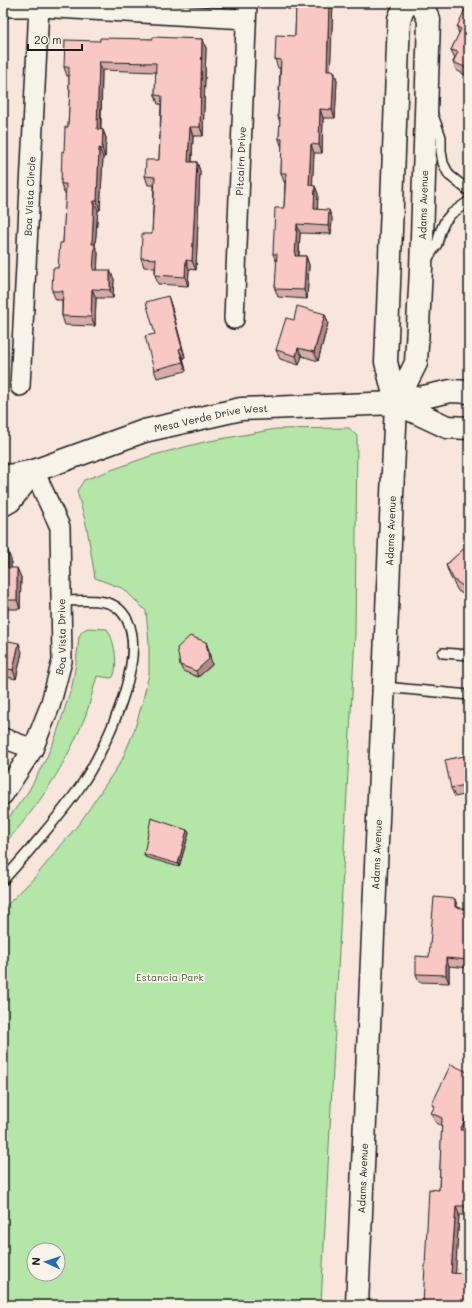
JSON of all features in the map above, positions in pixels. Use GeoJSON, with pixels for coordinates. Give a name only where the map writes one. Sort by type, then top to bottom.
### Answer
{"type":"FeatureCollection","features":[{"type":"Feature","properties":{"kind":"main road","name":"Adams Avenue"},"geometry":{"type":"LineString","coordinates":[[357,1305],[396,403],[386,362],[398,19],[406,3]]}},
{"type":"Feature","properties":{"kind":"main road","name":"Adams Avenue"},"geometry":{"type":"LineString","coordinates":[[396,403],[416,363],[421,269],[429,20],[421,3]]}},
{"type":"Feature","properties":{"kind":"main road","name":"Mesa Verde Drive West"},"geometry":{"type":"LineString","coordinates":[[3,477],[34,471],[144,431],[241,409],[396,403],[451,390],[469,392]]}},
{"type":"Feature","properties":{"kind":"main road"},"geometry":{"type":"LineString","coordinates":[[396,403],[447,427],[469,428]]}},
{"type":"Feature","properties":{"kind":"main road"},"geometry":{"type":"LineString","coordinates":[[3,505],[10,500],[34,471]]}},
{"type":"Feature","properties":{"kind":"street"},"geometry":{"type":"LineString","coordinates":[[3,7],[247,11]]}},
{"type":"Feature","properties":{"kind":"street","name":"Boa Vista Circle"},"geometry":{"type":"LineString","coordinates":[[20,386],[39,7]]}},
{"type":"Feature","properties":{"kind":"street","name":"Pitcairn Drive"},"geometry":{"type":"LineString","coordinates":[[234,319],[247,11]]}},
{"type":"Feature","properties":{"kind":"street","name":"Boa Vista Drive"},"geometry":{"type":"LineString","coordinates":[[3,795],[33,749],[50,706],[62,661],[60,527],[34,471]]}},
{"type":"Feature","properties":{"kind":"street"},"geometry":{"type":"LineString","coordinates":[[3,738],[33,749]]}},
{"type":"Feature","properties":{"kind":"lane"},"geometry":{"type":"LineString","coordinates":[[427,100],[441,137],[443,163],[449,175],[469,191]]}},
{"type":"Feature","properties":{"kind":"lane"},"geometry":{"type":"LineString","coordinates":[[421,269],[437,244],[445,221],[451,214],[469,201]]}},
{"type":"Feature","properties":{"kind":"lane"},"geometry":{"type":"LineString","coordinates":[[3,880],[50,827],[82,784],[104,746],[118,713],[130,672],[133,646],[131,630],[124,616],[115,606],[105,602],[95,601],[61,601]]}},
{"type":"Feature","properties":{"kind":"lane"},"geometry":{"type":"LineString","coordinates":[[443,653],[469,655]]}},
{"type":"Feature","properties":{"kind":"lane"},"geometry":{"type":"LineString","coordinates":[[384,687],[469,695]]}},
{"type":"Feature","properties":{"kind":"green space","name":"Estancia Park"},"geometry":{"type":"Polygon","coordinates":[[[349,428],[357,436],[355,634],[321,1305],[3,1305],[3,909],[36,876],[81,821],[122,760],[134,731],[149,674],[149,643],[146,611],[124,589],[95,578],[87,528],[77,491],[84,480],[150,456],[204,442],[276,429],[349,428]]]}},
{"type":"Feature","properties":{"kind":"green space"},"geometry":{"type":"Polygon","coordinates":[[[88,628],[107,629],[110,633],[116,659],[115,672],[113,677],[110,678],[97,676],[85,717],[69,752],[39,801],[3,845],[3,825],[28,792],[45,761],[56,736],[72,686],[79,637],[82,631],[88,628]]]}},
{"type":"Feature","properties":{"kind":"building"},"geometry":{"type":"Polygon","coordinates":[[[296,3],[329,3],[327,71],[334,71],[332,110],[320,109],[319,145],[311,144],[309,185],[315,186],[314,209],[329,210],[328,226],[297,224],[295,256],[306,256],[304,290],[275,289],[277,254],[273,254],[275,208],[284,208],[286,173],[281,173],[282,139],[279,139],[280,117],[278,117],[281,60],[275,59],[276,35],[295,36],[296,3]]]}},
{"type":"Feature","properties":{"kind":"building"},"geometry":{"type":"Polygon","coordinates":[[[466,7],[469,9],[469,69],[453,62],[458,52],[451,50],[461,29],[457,27],[466,7]]]}},
{"type":"Feature","properties":{"kind":"building"},"geometry":{"type":"Polygon","coordinates":[[[153,37],[202,39],[200,127],[190,127],[188,162],[197,162],[192,261],[186,260],[185,277],[155,275],[156,259],[141,258],[142,234],[152,234],[155,177],[145,176],[146,160],[159,160],[162,96],[155,95],[156,63],[99,62],[97,129],[103,130],[102,149],[99,148],[97,201],[94,201],[92,244],[95,244],[93,270],[110,270],[110,290],[92,289],[91,317],[62,316],[63,291],[52,291],[53,268],[58,268],[60,243],[63,243],[66,184],[61,184],[62,151],[64,152],[65,127],[68,127],[70,89],[69,67],[64,67],[65,40],[100,41],[100,38],[153,39],[153,37]]]}},
{"type":"Feature","properties":{"kind":"building"},"geometry":{"type":"Polygon","coordinates":[[[168,296],[182,348],[179,349],[183,362],[154,370],[145,336],[155,334],[146,302],[168,296]]]}},
{"type":"Feature","properties":{"kind":"building"},"geometry":{"type":"Polygon","coordinates":[[[297,306],[325,314],[314,352],[298,348],[296,356],[276,350],[286,318],[294,320],[297,306]]]}},
{"type":"Feature","properties":{"kind":"building"},"geometry":{"type":"Polygon","coordinates":[[[469,500],[469,511],[465,506],[469,500]]]}},
{"type":"Feature","properties":{"kind":"building"},"geometry":{"type":"Polygon","coordinates":[[[469,544],[469,590],[454,580],[446,565],[469,544]]]}},
{"type":"Feature","properties":{"kind":"building"},"geometry":{"type":"Polygon","coordinates":[[[3,551],[8,551],[8,568],[17,568],[17,600],[3,600],[3,551]]]}},
{"type":"Feature","properties":{"kind":"building"},"geometry":{"type":"Polygon","coordinates":[[[190,636],[206,642],[209,659],[196,671],[180,665],[177,648],[190,636]]]}},
{"type":"Feature","properties":{"kind":"building"},"geometry":{"type":"Polygon","coordinates":[[[3,640],[19,643],[13,670],[3,668],[3,640]]]}},
{"type":"Feature","properties":{"kind":"building"},"geometry":{"type":"Polygon","coordinates":[[[469,755],[469,800],[466,785],[451,788],[445,760],[469,755]]]}},
{"type":"Feature","properties":{"kind":"building"},"geometry":{"type":"Polygon","coordinates":[[[151,818],[187,830],[178,864],[144,854],[151,818]]]}},
{"type":"Feature","properties":{"kind":"building"},"geometry":{"type":"Polygon","coordinates":[[[434,897],[455,899],[455,907],[469,909],[469,960],[446,958],[446,975],[416,974],[416,956],[429,957],[434,897]]]}},
{"type":"Feature","properties":{"kind":"building"},"geometry":{"type":"Polygon","coordinates":[[[451,1064],[469,1073],[469,1112],[460,1130],[469,1130],[469,1206],[456,1206],[451,1273],[469,1274],[468,1305],[423,1305],[429,1189],[439,1190],[442,1118],[431,1113],[435,1106],[432,1104],[451,1064]]]}}]}
